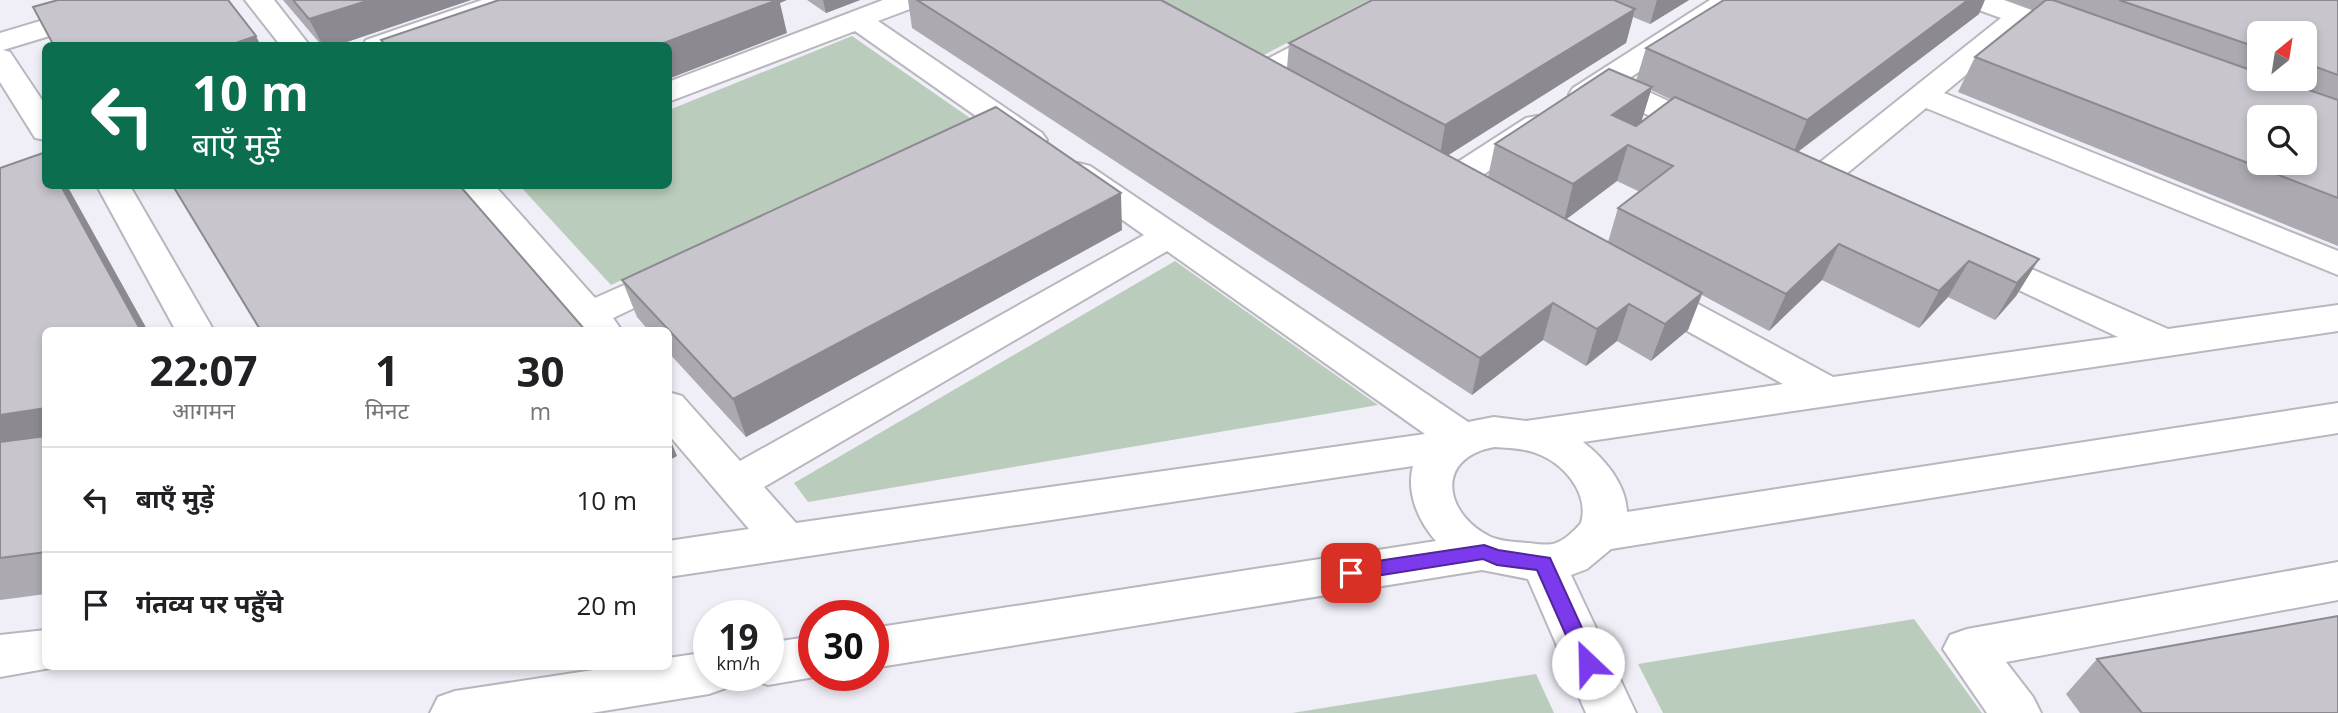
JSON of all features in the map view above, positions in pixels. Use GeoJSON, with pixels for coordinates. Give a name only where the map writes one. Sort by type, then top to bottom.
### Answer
{"type":"FeatureCollection","features":[{"type":"Feature","properties":{"kind":"street"},"geometry":{"type":"LineString","coordinates":[[0,42],[139,0]]}},
{"type":"Feature","properties":{"kind":"street"},"geometry":{"type":"LineString","coordinates":[[259,0],[293,42]]}},
{"type":"Feature","properties":{"kind":"street"},"geometry":{"type":"LineString","coordinates":[[672,91],[908,0]]}},
{"type":"Feature","properties":{"kind":"street"},"geometry":{"type":"LineString","coordinates":[[1291,97],[1243,71],[1402,0]]}},
{"type":"Feature","properties":{"kind":"street"},"geometry":{"type":"LineString","coordinates":[[1483,202],[1436,176],[1603,82],[1729,0]]}},
{"type":"Feature","properties":{"kind":"street"},"geometry":{"type":"LineString","coordinates":[[1978,0],[2096,43]]}},
{"type":"Feature","properties":{"kind":"street"},"geometry":{"type":"LineString","coordinates":[[389,42],[511,5]]}},
{"type":"Feature","properties":{"kind":"street"},"geometry":{"type":"LineString","coordinates":[[453,42],[511,5]]}},
{"type":"Feature","properties":{"kind":"street"},"geometry":{"type":"LineString","coordinates":[[1853,199],[1803,176],[1922,95],[2020,16]]}},
{"type":"Feature","properties":{"kind":"street"},"geometry":{"type":"LineString","coordinates":[[858,20],[1457,442]]}},
{"type":"Feature","properties":{"kind":"street"},"geometry":{"type":"LineString","coordinates":[[4,70],[42,125]]}},
{"type":"Feature","properties":{"kind":"street"},"geometry":{"type":"LineString","coordinates":[[1603,82],[1728,141]]}},
{"type":"Feature","properties":{"kind":"street"},"geometry":{"type":"LineString","coordinates":[[1922,95],[2338,264]]}},
{"type":"Feature","properties":{"kind":"street"},"geometry":{"type":"LineString","coordinates":[[964,138],[1002,120]]}},
{"type":"Feature","properties":{"kind":"street"},"geometry":{"type":"LineString","coordinates":[[116,189],[193,327]]}},
{"type":"Feature","properties":{"kind":"street"},"geometry":{"type":"LineString","coordinates":[[480,189],[596,323],[702,262]]}},
{"type":"Feature","properties":{"kind":"street"},"geometry":{"type":"LineString","coordinates":[[736,483],[1168,236]]}},
{"type":"Feature","properties":{"kind":"street"},"geometry":{"type":"LineString","coordinates":[[1953,245],[2164,343]]}},
{"type":"Feature","properties":{"kind":"street"},"geometry":{"type":"LineString","coordinates":[[1614,274],[1829,391]]}},
{"type":"Feature","properties":{"kind":"street"},"geometry":{"type":"LineString","coordinates":[[672,558],[1457,442],[1494,432],[1528,435],[2338,318]]}},
{"type":"Feature","properties":{"kind":"street"},"geometry":{"type":"LineString","coordinates":[[672,411],[786,542]]}},
{"type":"Feature","properties":{"kind":"street"},"geometry":{"type":"LineString","coordinates":[[1457,442],[1443,453],[1431,473],[1432,500],[1450,529],[1484,552],[1497,557],[1544,563],[1572,556],[1598,534],[2338,418]]}},
{"type":"Feature","properties":{"kind":"street"},"geometry":{"type":"LineString","coordinates":[[1528,435],[1557,445],[1583,464],[1594,477],[1600,487],[1605,513],[1598,534]]}},
{"type":"Feature","properties":{"kind":"street"},"geometry":{"type":"LineString","coordinates":[[889,645],[1484,552]]}},
{"type":"Feature","properties":{"kind":"street"},"geometry":{"type":"LineString","coordinates":[[1544,563],[1611,713]]}},
{"type":"Feature","properties":{"kind":"street"},"geometry":{"type":"LineString","coordinates":[[2016,713],[1967,649],[2338,581]]}},
{"type":"Feature","properties":{"kind":"street"},"geometry":{"type":"LineString","coordinates":[[0,656],[42,651]]}},
{"type":"Feature","properties":{"kind":"street"},"geometry":{"type":"LineString","coordinates":[[455,713],[693,676]]}},
{"type":"Feature","properties":{"kind":"green space"},"geometry":{"type":"Polygon","coordinates":[[[1149,0],[1369,0],[1258,58],[1149,0]]]}},
{"type":"Feature","properties":{"kind":"green space"},"geometry":{"type":"Polygon","coordinates":[[[852,36],[970,118],[611,285],[523,189],[672,189],[672,109],[852,36]]]}},
{"type":"Feature","properties":{"kind":"green space"},"geometry":{"type":"Polygon","coordinates":[[[1175,261],[1378,405],[808,502],[794,483],[1175,261]]]}},
{"type":"Feature","properties":{"kind":"green space"},"geometry":{"type":"Polygon","coordinates":[[[1914,619],[1982,713],[1663,713],[1638,664],[1914,619]]]}},
{"type":"Feature","properties":{"kind":"green space"},"geometry":{"type":"Polygon","coordinates":[[[1536,674],[1554,713],[1292,713],[1536,674]]]}},
{"type":"Feature","properties":{"kind":"building"},"geometry":{"type":"Polygon","coordinates":[[[58,0],[228,0],[256,36],[239,42],[52,42],[33,7],[58,0]]]}},
{"type":"Feature","properties":{"kind":"building"},"geometry":{"type":"Polygon","coordinates":[[[293,0],[370,0],[309,19],[293,0]]]}},
{"type":"Feature","properties":{"kind":"building"},"geometry":{"type":"Polygon","coordinates":[[[499,0],[777,0],[667,42],[381,40],[499,0]]]}},
{"type":"Feature","properties":{"kind":"building"},"geometry":{"type":"Polygon","coordinates":[[[917,0],[1161,0],[1702,293],[1665,324],[1629,304],[1597,329],[1553,303],[1480,358],[917,0]]]}},
{"type":"Feature","properties":{"kind":"building"},"geometry":{"type":"Polygon","coordinates":[[[1372,0],[1614,0],[1635,9],[1445,125],[1289,43],[1372,0]]]}},
{"type":"Feature","properties":{"kind":"building"},"geometry":{"type":"Polygon","coordinates":[[[1724,0],[1968,0],[1807,120],[1646,48],[1724,0]]]}},
{"type":"Feature","properties":{"kind":"building"},"geometry":{"type":"Polygon","coordinates":[[[2046,0],[2053,0],[2247,69],[2247,91],[2312,91],[2338,100],[2338,198],[2279,175],[2317,175],[2317,105],[2247,105],[2247,163],[1975,57],[2046,0]]]}},
{"type":"Feature","properties":{"kind":"building"},"geometry":{"type":"Polygon","coordinates":[[[2119,0],[2338,0],[2338,75],[2317,67],[2317,21],[2247,21],[2247,44],[2119,0]]]}},
{"type":"Feature","properties":{"kind":"building"},"geometry":{"type":"Polygon","coordinates":[[[1609,69],[1652,87],[1612,115],[1636,126],[1675,97],[2039,259],[2017,283],[1969,261],[1939,291],[1839,244],[1786,294],[1618,208],[1673,166],[1628,145],[1573,184],[1495,144],[1609,69]]]}},
{"type":"Feature","properties":{"kind":"building"},"geometry":{"type":"Polygon","coordinates":[[[996,107],[1121,193],[733,399],[672,334],[672,327],[666,327],[622,280],[996,107]]]}},
{"type":"Feature","properties":{"kind":"building"},"geometry":{"type":"Polygon","coordinates":[[[42,153],[42,189],[63,189],[139,327],[42,327],[42,409],[0,415],[0,168],[42,153]]]}},
{"type":"Feature","properties":{"kind":"building"},"geometry":{"type":"Polygon","coordinates":[[[175,189],[463,189],[583,327],[259,327],[175,189]]]}},
{"type":"Feature","properties":{"kind":"building"},"geometry":{"type":"Polygon","coordinates":[[[42,437],[42,553],[0,558],[0,442],[42,437]]]}},
{"type":"Feature","properties":{"kind":"building"},"geometry":{"type":"Polygon","coordinates":[[[2338,616],[2338,713],[2142,713],[2097,659],[2338,616]]]}},
{"type":"Feature","properties":{"kind":"route"},"geometry":{"type":"LineString","coordinates":[[1351,573],[1484,552],[1497,557],[1544,563],[1588,663]]}}]}
